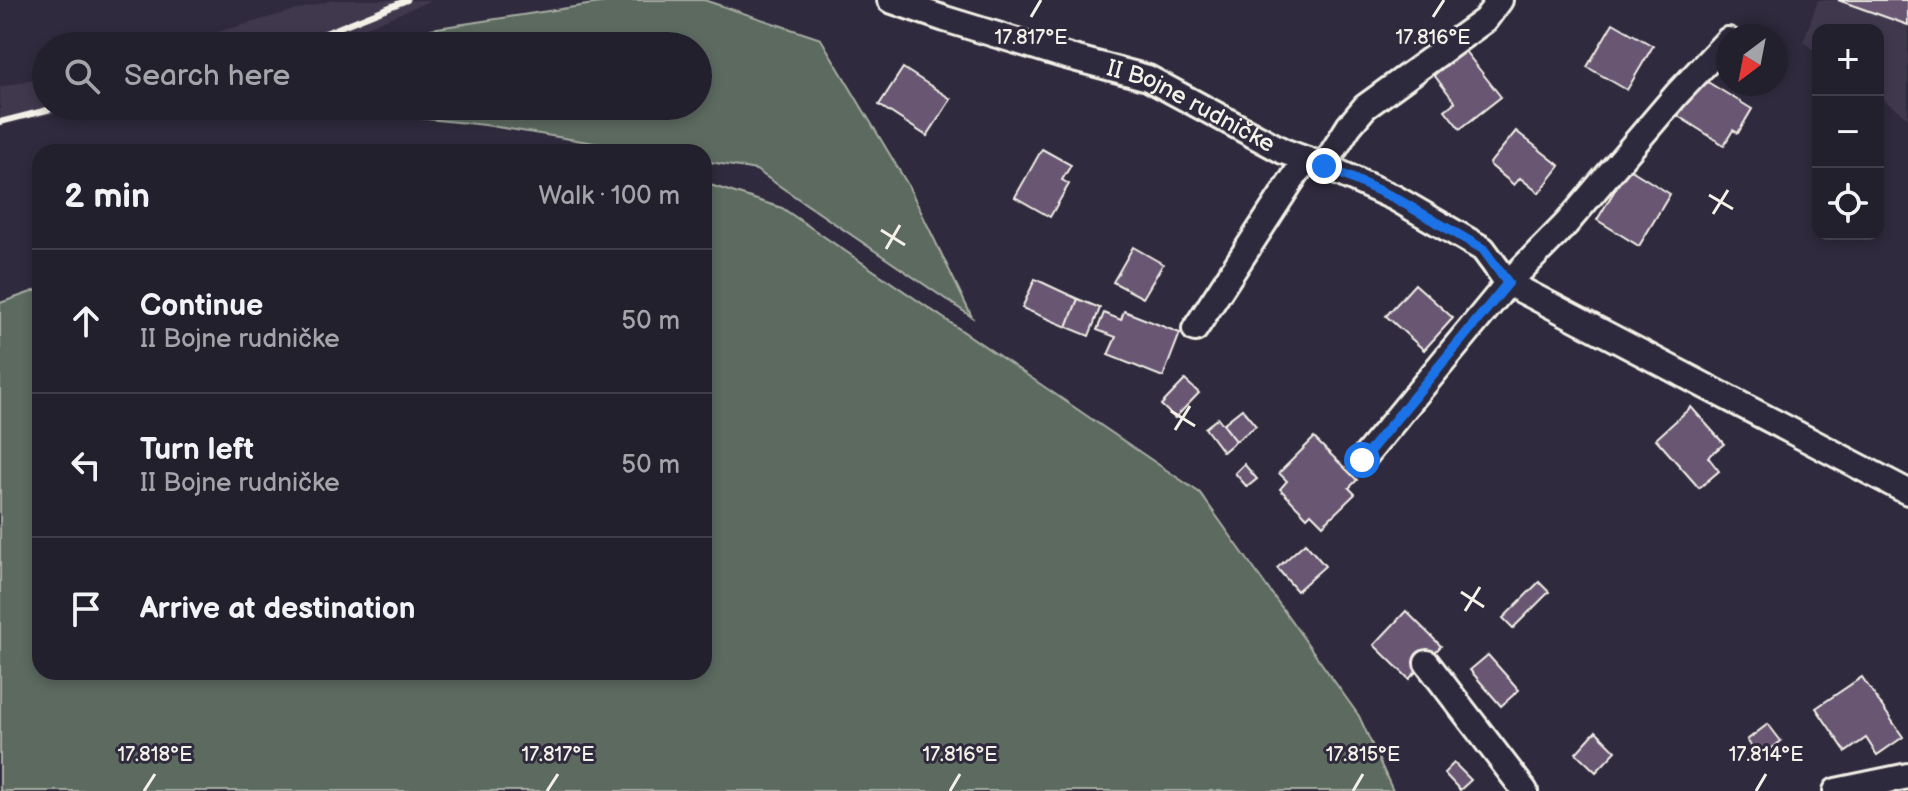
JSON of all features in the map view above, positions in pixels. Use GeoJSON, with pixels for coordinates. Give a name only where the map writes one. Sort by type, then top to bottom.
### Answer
{"type":"FeatureCollection","features":[{"type":"Feature","properties":{"kind":"street","name":"II Bojne rudničke"},"geometry":{"type":"LineString","coordinates":[[890,0],[1059,54],[1148,78],[1283,151],[1395,198],[1483,249],[1508,283]]}},
{"type":"Feature","properties":{"kind":"street","name":"II Bojne rudničke"},"geometry":{"type":"LineString","coordinates":[[1195,329],[1296,174],[1316,163],[1365,107],[1485,20],[1500,0]]}},
{"type":"Feature","properties":{"kind":"street"},"geometry":{"type":"LineString","coordinates":[[1362,460],[1508,283],[1566,224],[1716,53]]}},
{"type":"Feature","properties":{"kind":"street"},"geometry":{"type":"LineString","coordinates":[[1508,283],[1908,492]]}},
{"type":"Feature","properties":{"kind":"street"},"geometry":{"type":"LineString","coordinates":[[1427,663],[1525,791]]}},
{"type":"Feature","properties":{"kind":"street"},"geometry":{"type":"LineString","coordinates":[[1836,791],[1908,776]]}},
{"type":"Feature","properties":{"kind":"shaded area"},"geometry":{"type":"Polygon","coordinates":[[[332,0],[432,0],[355,32],[217,32],[332,0]]]}},
{"type":"Feature","properties":{"kind":"shaded area"},"geometry":{"type":"Polygon","coordinates":[[[1818,0],[1908,0],[1908,118],[1884,100],[1884,24],[1812,24],[1812,49],[1803,42],[1818,0]]]}},
{"type":"Feature","properties":{"kind":"shaded area"},"geometry":{"type":"Polygon","coordinates":[[[32,80],[32,119],[0,126],[0,87],[32,80]]]}},
{"type":"Feature","properties":{"kind":"green space"},"geometry":{"type":"Polygon","coordinates":[[[620,0],[704,0],[821,39],[908,185],[972,317],[756,170],[712,162],[712,144],[600,144],[437,120],[712,120],[712,32],[427,32],[620,0]]]}},
{"type":"Feature","properties":{"kind":"green space"},"geometry":{"type":"Polygon","coordinates":[[[712,186],[782,208],[1200,493],[1359,716],[1393,791],[0,791],[0,303],[32,292],[32,680],[712,680],[712,186]]]}},
{"type":"Feature","properties":{"kind":"building"},"geometry":{"type":"Polygon","coordinates":[[[1838,0],[1908,0],[1908,25],[1838,0]]]}},
{"type":"Feature","properties":{"kind":"building"},"geometry":{"type":"Polygon","coordinates":[[[1613,23],[1653,46],[1627,90],[1587,67],[1613,23]]]}},
{"type":"Feature","properties":{"kind":"building"},"geometry":{"type":"Polygon","coordinates":[[[1465,51],[1501,97],[1460,129],[1445,110],[1455,102],[1434,75],[1465,51]]]}},
{"type":"Feature","properties":{"kind":"building"},"geometry":{"type":"Polygon","coordinates":[[[903,68],[951,99],[927,136],[879,105],[903,68]]]}},
{"type":"Feature","properties":{"kind":"building"},"geometry":{"type":"Polygon","coordinates":[[[1701,78],[1716,87],[1716,96],[1731,96],[1752,109],[1738,133],[1733,130],[1724,145],[1678,116],[1701,78]]]}},
{"type":"Feature","properties":{"kind":"building"},"geometry":{"type":"Polygon","coordinates":[[[1516,131],[1560,166],[1539,193],[1520,178],[1514,185],[1489,164],[1516,131]]]}},
{"type":"Feature","properties":{"kind":"building"},"geometry":{"type":"Polygon","coordinates":[[[1042,149],[1071,165],[1062,180],[1069,184],[1050,217],[1015,197],[1042,149]]]}},
{"type":"Feature","properties":{"kind":"building"},"geometry":{"type":"Polygon","coordinates":[[[1628,168],[1670,194],[1639,246],[1597,220],[1628,168]]]}},
{"type":"Feature","properties":{"kind":"building"},"geometry":{"type":"Polygon","coordinates":[[[1133,247],[1163,264],[1143,298],[1113,282],[1133,247]]]}},
{"type":"Feature","properties":{"kind":"building"},"geometry":{"type":"Polygon","coordinates":[[[1035,279],[1078,299],[1067,327],[1022,308],[1035,279]]]}},
{"type":"Feature","properties":{"kind":"building"},"geometry":{"type":"Polygon","coordinates":[[[1415,284],[1453,318],[1424,350],[1386,316],[1415,284]]]}},
{"type":"Feature","properties":{"kind":"building"},"geometry":{"type":"Polygon","coordinates":[[[1078,299],[1100,308],[1089,336],[1067,327],[1078,299]]]}},
{"type":"Feature","properties":{"kind":"building"},"geometry":{"type":"Polygon","coordinates":[[[1124,311],[1180,333],[1163,377],[1108,355],[1116,337],[1097,330],[1104,313],[1121,320],[1124,311]]]}},
{"type":"Feature","properties":{"kind":"building"},"geometry":{"type":"Polygon","coordinates":[[[1185,380],[1199,393],[1175,418],[1161,405],[1185,380]]]}},
{"type":"Feature","properties":{"kind":"building"},"geometry":{"type":"Polygon","coordinates":[[[1691,407],[1724,444],[1708,457],[1719,471],[1699,488],[1656,439],[1691,407]]]}},
{"type":"Feature","properties":{"kind":"building"},"geometry":{"type":"Polygon","coordinates":[[[1242,409],[1256,426],[1236,441],[1223,424],[1242,409]]]}},
{"type":"Feature","properties":{"kind":"building"},"geometry":{"type":"Polygon","coordinates":[[[1218,418],[1236,441],[1223,452],[1205,428],[1218,418]]]}},
{"type":"Feature","properties":{"kind":"building"},"geometry":{"type":"Polygon","coordinates":[[[1314,438],[1357,480],[1349,488],[1355,494],[1323,525],[1311,513],[1307,517],[1280,489],[1287,481],[1279,473],[1314,438]]]}},
{"type":"Feature","properties":{"kind":"building"},"geometry":{"type":"Polygon","coordinates":[[[1244,464],[1257,479],[1247,487],[1235,473],[1244,464]]]}},
{"type":"Feature","properties":{"kind":"building"},"geometry":{"type":"Polygon","coordinates":[[[1305,543],[1325,566],[1297,591],[1277,568],[1305,543]]]}},
{"type":"Feature","properties":{"kind":"building"},"geometry":{"type":"Polygon","coordinates":[[[1539,582],[1549,592],[1513,628],[1503,618],[1539,582]]]}},
{"type":"Feature","properties":{"kind":"building"},"geometry":{"type":"Polygon","coordinates":[[[1406,611],[1441,646],[1409,679],[1374,645],[1406,611]]]}},
{"type":"Feature","properties":{"kind":"building"},"geometry":{"type":"Polygon","coordinates":[[[1488,655],[1519,690],[1501,706],[1470,670],[1488,655]]]}},
{"type":"Feature","properties":{"kind":"building"},"geometry":{"type":"Polygon","coordinates":[[[1862,677],[1903,737],[1877,755],[1866,738],[1846,752],[1816,708],[1862,677]]]}},
{"type":"Feature","properties":{"kind":"building"},"geometry":{"type":"Polygon","coordinates":[[[1768,724],[1781,741],[1760,758],[1747,740],[1768,724]]]}},
{"type":"Feature","properties":{"kind":"building"},"geometry":{"type":"Polygon","coordinates":[[[1596,731],[1616,751],[1596,772],[1576,753],[1596,731]]]}},
{"type":"Feature","properties":{"kind":"building"},"geometry":{"type":"Polygon","coordinates":[[[1454,763],[1471,780],[1460,790],[1444,773],[1454,763]]]}},
{"type":"Feature","properties":{"kind":"railway"},"geometry":{"type":"LineString","coordinates":[[328,32],[407,0]]}},
{"type":"Feature","properties":{"kind":"railway"},"geometry":{"type":"LineString","coordinates":[[0,122],[32,114]]}},
{"type":"Feature","properties":{"kind":"route"},"geometry":{"type":"LineString","coordinates":[[1324,166],[1395,198],[1483,249],[1508,283],[1362,460]]}}]}
